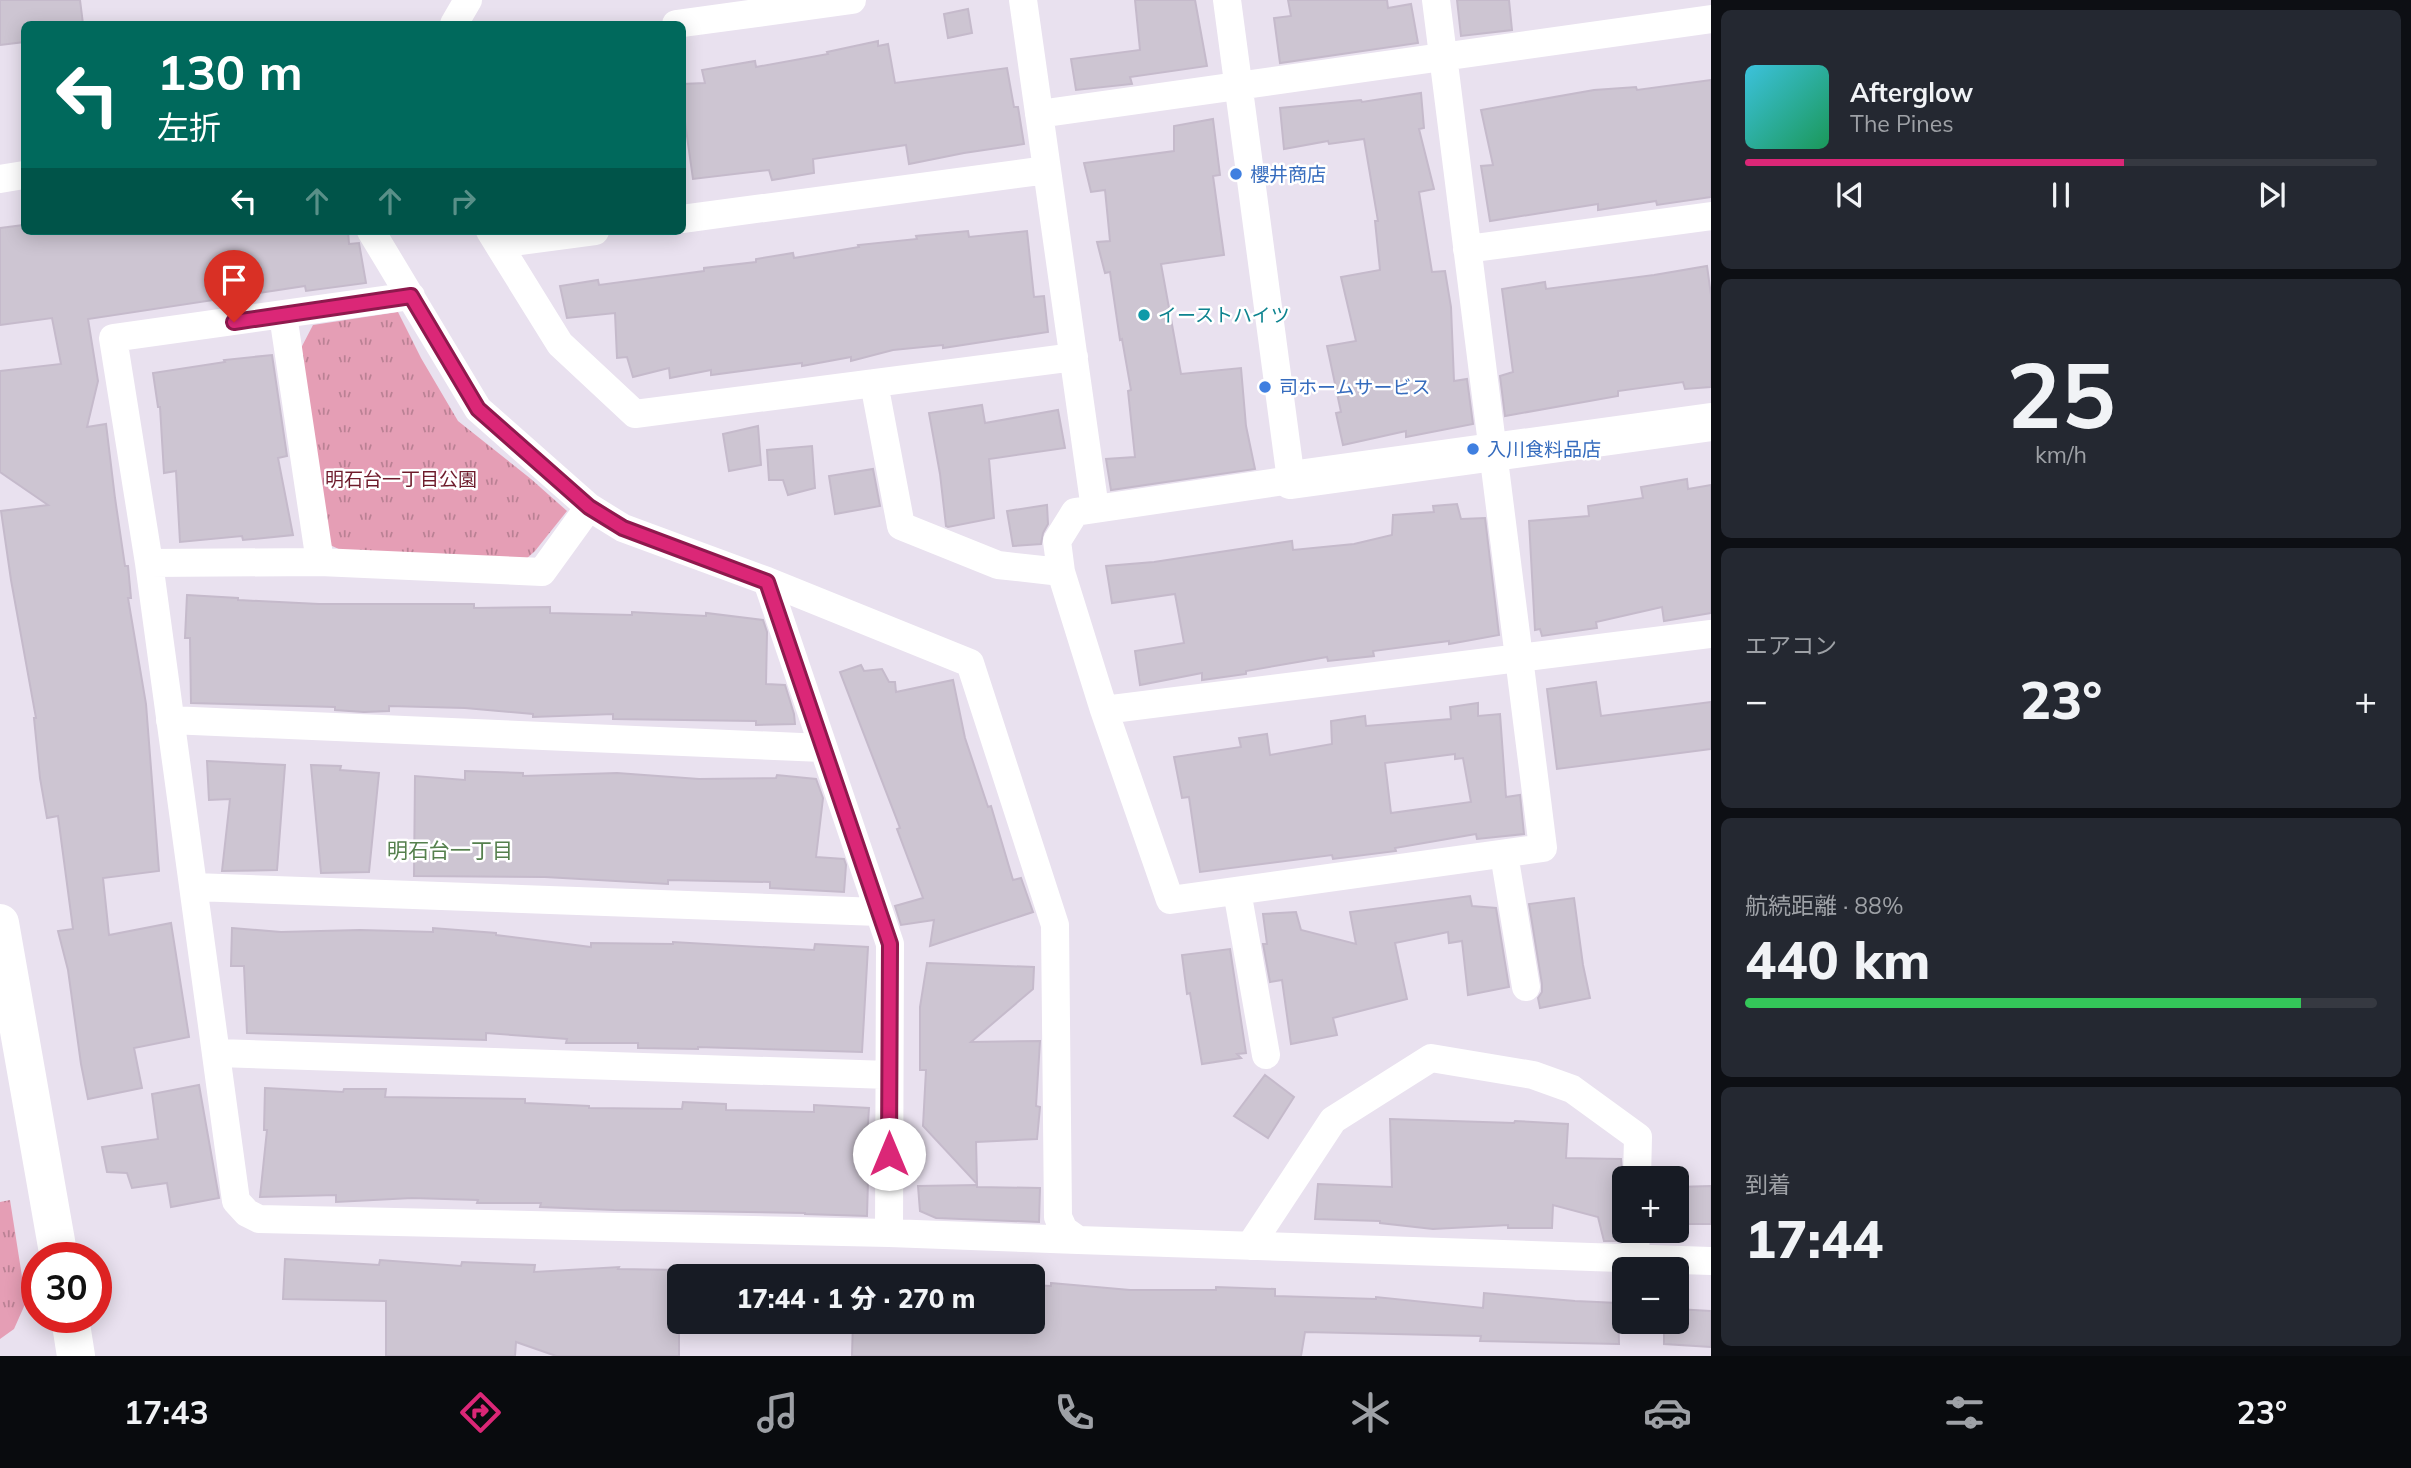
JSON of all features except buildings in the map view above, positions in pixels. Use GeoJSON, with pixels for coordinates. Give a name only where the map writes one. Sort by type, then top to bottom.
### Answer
{"type":"FeatureCollection","features":[{"type":"Feature","properties":{"kind":"street"},"geometry":{"type":"LineString","coordinates":[[456,21],[468,0]]}},
{"type":"Feature","properties":{"kind":"street"},"geometry":{"type":"LineString","coordinates":[[686,23],[852,0]]}},
{"type":"Feature","properties":{"kind":"street"},"geometry":{"type":"LineString","coordinates":[[1023,0],[1096,509]]}},
{"type":"Feature","properties":{"kind":"street"},"geometry":{"type":"LineString","coordinates":[[1227,0],[1291,480]]}},
{"type":"Feature","properties":{"kind":"street"},"geometry":{"type":"LineString","coordinates":[[1436,0],[1467,249],[1493,452],[1543,848],[1170,900],[1104,710],[1061,572],[1057,541],[1075,512],[1291,480],[1493,452],[1711,422]]}},
{"type":"Feature","properties":{"kind":"street"},"geometry":{"type":"LineString","coordinates":[[1039,114],[1711,19]]}},
{"type":"Feature","properties":{"kind":"street"},"geometry":{"type":"LineString","coordinates":[[686,218],[1047,170]]}},
{"type":"Feature","properties":{"kind":"street"},"geometry":{"type":"LineString","coordinates":[[0,179],[21,176]]}},
{"type":"Feature","properties":{"kind":"street"},"geometry":{"type":"LineString","coordinates":[[1467,249],[1711,216]]}},
{"type":"Feature","properties":{"kind":"street"},"geometry":{"type":"LineString","coordinates":[[373,235],[478,409],[589,507],[623,528],[970,663],[1055,925],[1058,1217],[1064,1230],[1078,1240]]}},
{"type":"Feature","properties":{"kind":"street"},"geometry":{"type":"LineString","coordinates":[[537,235],[494,238],[560,344],[635,414],[1074,357]]}},
{"type":"Feature","properties":{"kind":"street"},"geometry":{"type":"LineString","coordinates":[[411,296],[113,338],[149,563],[218,1053],[236,1201],[247,1213],[259,1219],[889,1233],[1612,1257]]}},
{"type":"Feature","properties":{"kind":"street"},"geometry":{"type":"LineString","coordinates":[[283,316],[320,562]]}},
{"type":"Feature","properties":{"kind":"street"},"geometry":{"type":"LineString","coordinates":[[874,383],[901,526],[998,565],[1061,572]]}},
{"type":"Feature","properties":{"kind":"street"},"geometry":{"type":"LineString","coordinates":[[149,563],[320,562],[542,572],[589,507]]}},
{"type":"Feature","properties":{"kind":"street"},"geometry":{"type":"LineString","coordinates":[[767,582],[890,944],[889,1233]]}},
{"type":"Feature","properties":{"kind":"street"},"geometry":{"type":"LineString","coordinates":[[1104,710],[1711,634]]}},
{"type":"Feature","properties":{"kind":"street"},"geometry":{"type":"LineString","coordinates":[[170,720],[823,748]]}},
{"type":"Feature","properties":{"kind":"street"},"geometry":{"type":"LineString","coordinates":[[1504,854],[1526,987]]}},
{"type":"Feature","properties":{"kind":"street"},"geometry":{"type":"LineString","coordinates":[[194,887],[879,912]]}},
{"type":"Feature","properties":{"kind":"street"},"geometry":{"type":"LineString","coordinates":[[1237,891],[1266,1055]]}},
{"type":"Feature","properties":{"kind":"street"},"geometry":{"type":"LineString","coordinates":[[0,923],[56,1242]]}},
{"type":"Feature","properties":{"kind":"street"},"geometry":{"type":"LineString","coordinates":[[218,1053],[889,1075]]}},
{"type":"Feature","properties":{"kind":"street"},"geometry":{"type":"LineString","coordinates":[[1250,1246],[1333,1120],[1431,1058],[1533,1075],[1572,1089],[1639,1137],[1638,1166]]}},
{"type":"Feature","properties":{"kind":"street"},"geometry":{"type":"LineString","coordinates":[[1689,1260],[1711,1261]]}},
{"type":"Feature","properties":{"kind":"street"},"geometry":{"type":"LineString","coordinates":[[72,1333],[76,1356]]}},
{"type":"Feature","properties":{"kind":"green space","name":"明石台一丁目公園"},"geometry":{"type":"Polygon","coordinates":[[[398,312],[458,421],[567,511],[524,561],[358,558],[330,545],[300,350],[313,325],[398,312]]]}},
{"type":"Feature","properties":{"kind":"green space"},"geometry":{"type":"Polygon","coordinates":[[[10,1200],[21,1270],[21,1313],[14,1329],[0,1339],[0,1202],[10,1200]]]}},
{"type":"Feature","properties":{"kind":"place","name":"櫻井商店"},"geometry":{"type":"Point","coordinates":[1236,174]}},
{"type":"Feature","properties":{"kind":"place","name":"イーストハイツ"},"geometry":{"type":"Point","coordinates":[1144,315]}},
{"type":"Feature","properties":{"kind":"place","name":"司ホームサービス"},"geometry":{"type":"Point","coordinates":[1265,387]}},
{"type":"Feature","properties":{"kind":"place","name":"入川食料品店"},"geometry":{"type":"Point","coordinates":[1473,449]}},
{"type":"Feature","properties":{"kind":"district","name":"明石台一丁目"},"geometry":{"type":"Point","coordinates":[450,851]}},
{"type":"Feature","properties":{"kind":"route"},"geometry":{"type":"LineString","coordinates":[[234,322],[411,296],[478,409],[589,507],[623,528],[767,582],[890,944],[889,1154]]}}]}
